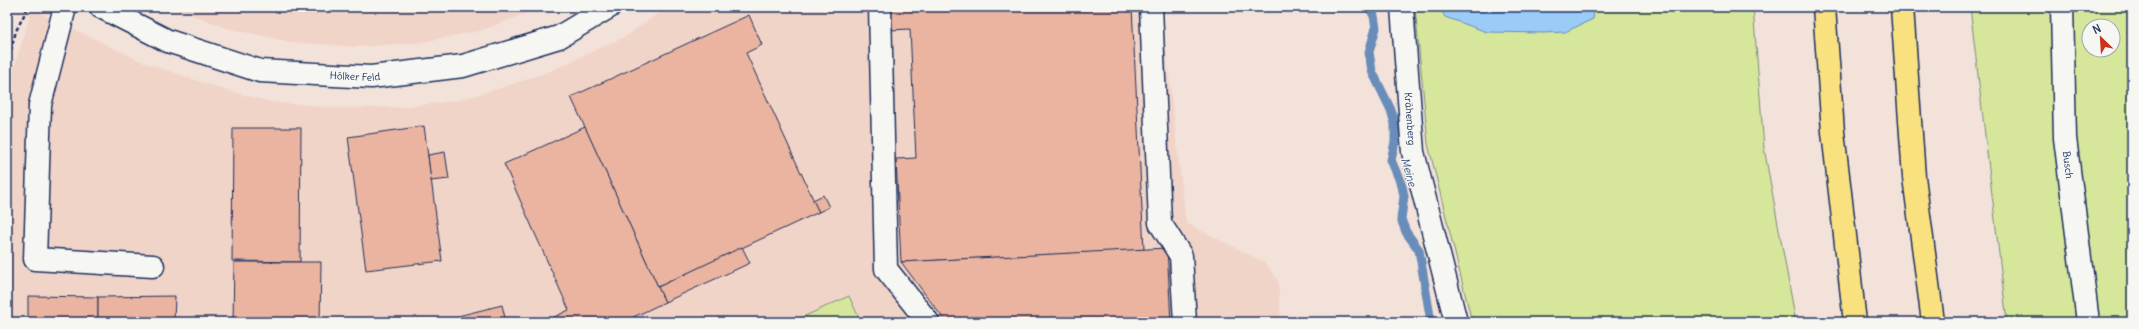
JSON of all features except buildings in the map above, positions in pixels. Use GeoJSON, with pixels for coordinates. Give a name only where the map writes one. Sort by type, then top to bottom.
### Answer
{"type":"FeatureCollection","features":[{"type":"Feature","properties":{"kind":"highway"},"geometry":{"type":"LineString","coordinates":[[1824,7],[1833,132],[1855,322]]}},
{"type":"Feature","properties":{"kind":"highway"},"geometry":{"type":"LineString","coordinates":[[1902,7],[1914,177],[1934,322]]}},
{"type":"Feature","properties":{"kind":"street"},"geometry":{"type":"LineString","coordinates":[[66,7],[40,105],[34,258],[153,266]]}},
{"type":"Feature","properties":{"kind":"street","name":"Hölker Feld"},"geometry":{"type":"LineString","coordinates":[[101,7],[168,40],[260,71],[371,77],[463,66],[559,37],[609,7]]}},
{"type":"Feature","properties":{"kind":"street"},"geometry":{"type":"LineString","coordinates":[[880,7],[886,269],[928,322]]}},
{"type":"Feature","properties":{"kind":"street"},"geometry":{"type":"LineString","coordinates":[[1150,7],[1160,223],[1181,256],[1185,322]]}},
{"type":"Feature","properties":{"kind":"street","name":"Krähenberg"},"geometry":{"type":"LineString","coordinates":[[1402,7],[1413,152],[1456,322]]}},
{"type":"Feature","properties":{"kind":"street","name":"Busch"},"geometry":{"type":"LineString","coordinates":[[2062,7],[2065,138],[2088,322]]}},
{"type":"Feature","properties":{"kind":"path"},"geometry":{"type":"LineString","coordinates":[[7,64],[16,31],[28,7]]}},
{"type":"Feature","properties":{"kind":"shaded area"},"geometry":{"type":"Polygon","coordinates":[[[7,7],[15,7],[7,34],[7,7]]]}},
{"type":"Feature","properties":{"kind":"shaded area"},"geometry":{"type":"Polygon","coordinates":[[[172,7],[543,7],[480,31],[416,43],[355,47],[291,42],[226,28],[172,7]]]}},
{"type":"Feature","properties":{"kind":"shaded area"},"geometry":{"type":"Polygon","coordinates":[[[667,7],[1161,7],[1186,223],[1264,262],[1278,280],[1281,322],[861,322],[849,296],[792,322],[7,322],[7,99],[15,64],[32,9],[143,62],[222,89],[272,102],[338,108],[405,107],[458,100],[497,89],[548,72],[626,36],[667,7]]]}},
{"type":"Feature","properties":{"kind":"green space"},"geometry":{"type":"Polygon","coordinates":[[[1415,7],[1753,7],[1764,148],[1796,322],[1472,322],[1428,144],[1415,7]]]}},
{"type":"Feature","properties":{"kind":"green space"},"geometry":{"type":"Polygon","coordinates":[[[1970,7],[2132,7],[2132,322],[2007,322],[1970,7]]]}},
{"type":"Feature","properties":{"kind":"green space"},"geometry":{"type":"Polygon","coordinates":[[[849,296],[861,322],[792,322],[849,296]]]}},
{"type":"Feature","properties":{"kind":"water"},"geometry":{"type":"Polygon","coordinates":[[[1439,7],[1595,7],[1593,19],[1565,32],[1543,33],[1487,32],[1445,17],[1439,7]]]}},
{"type":"Feature","properties":{"kind":"waterway","name":"Meine"},"geometry":{"type":"LineString","coordinates":[[1369,7],[1374,16],[1376,28],[1369,52],[1372,71],[1391,110],[1395,124],[1395,142],[1391,160],[1402,186],[1404,196],[1401,219],[1406,232],[1419,250],[1431,322]]}}]}
